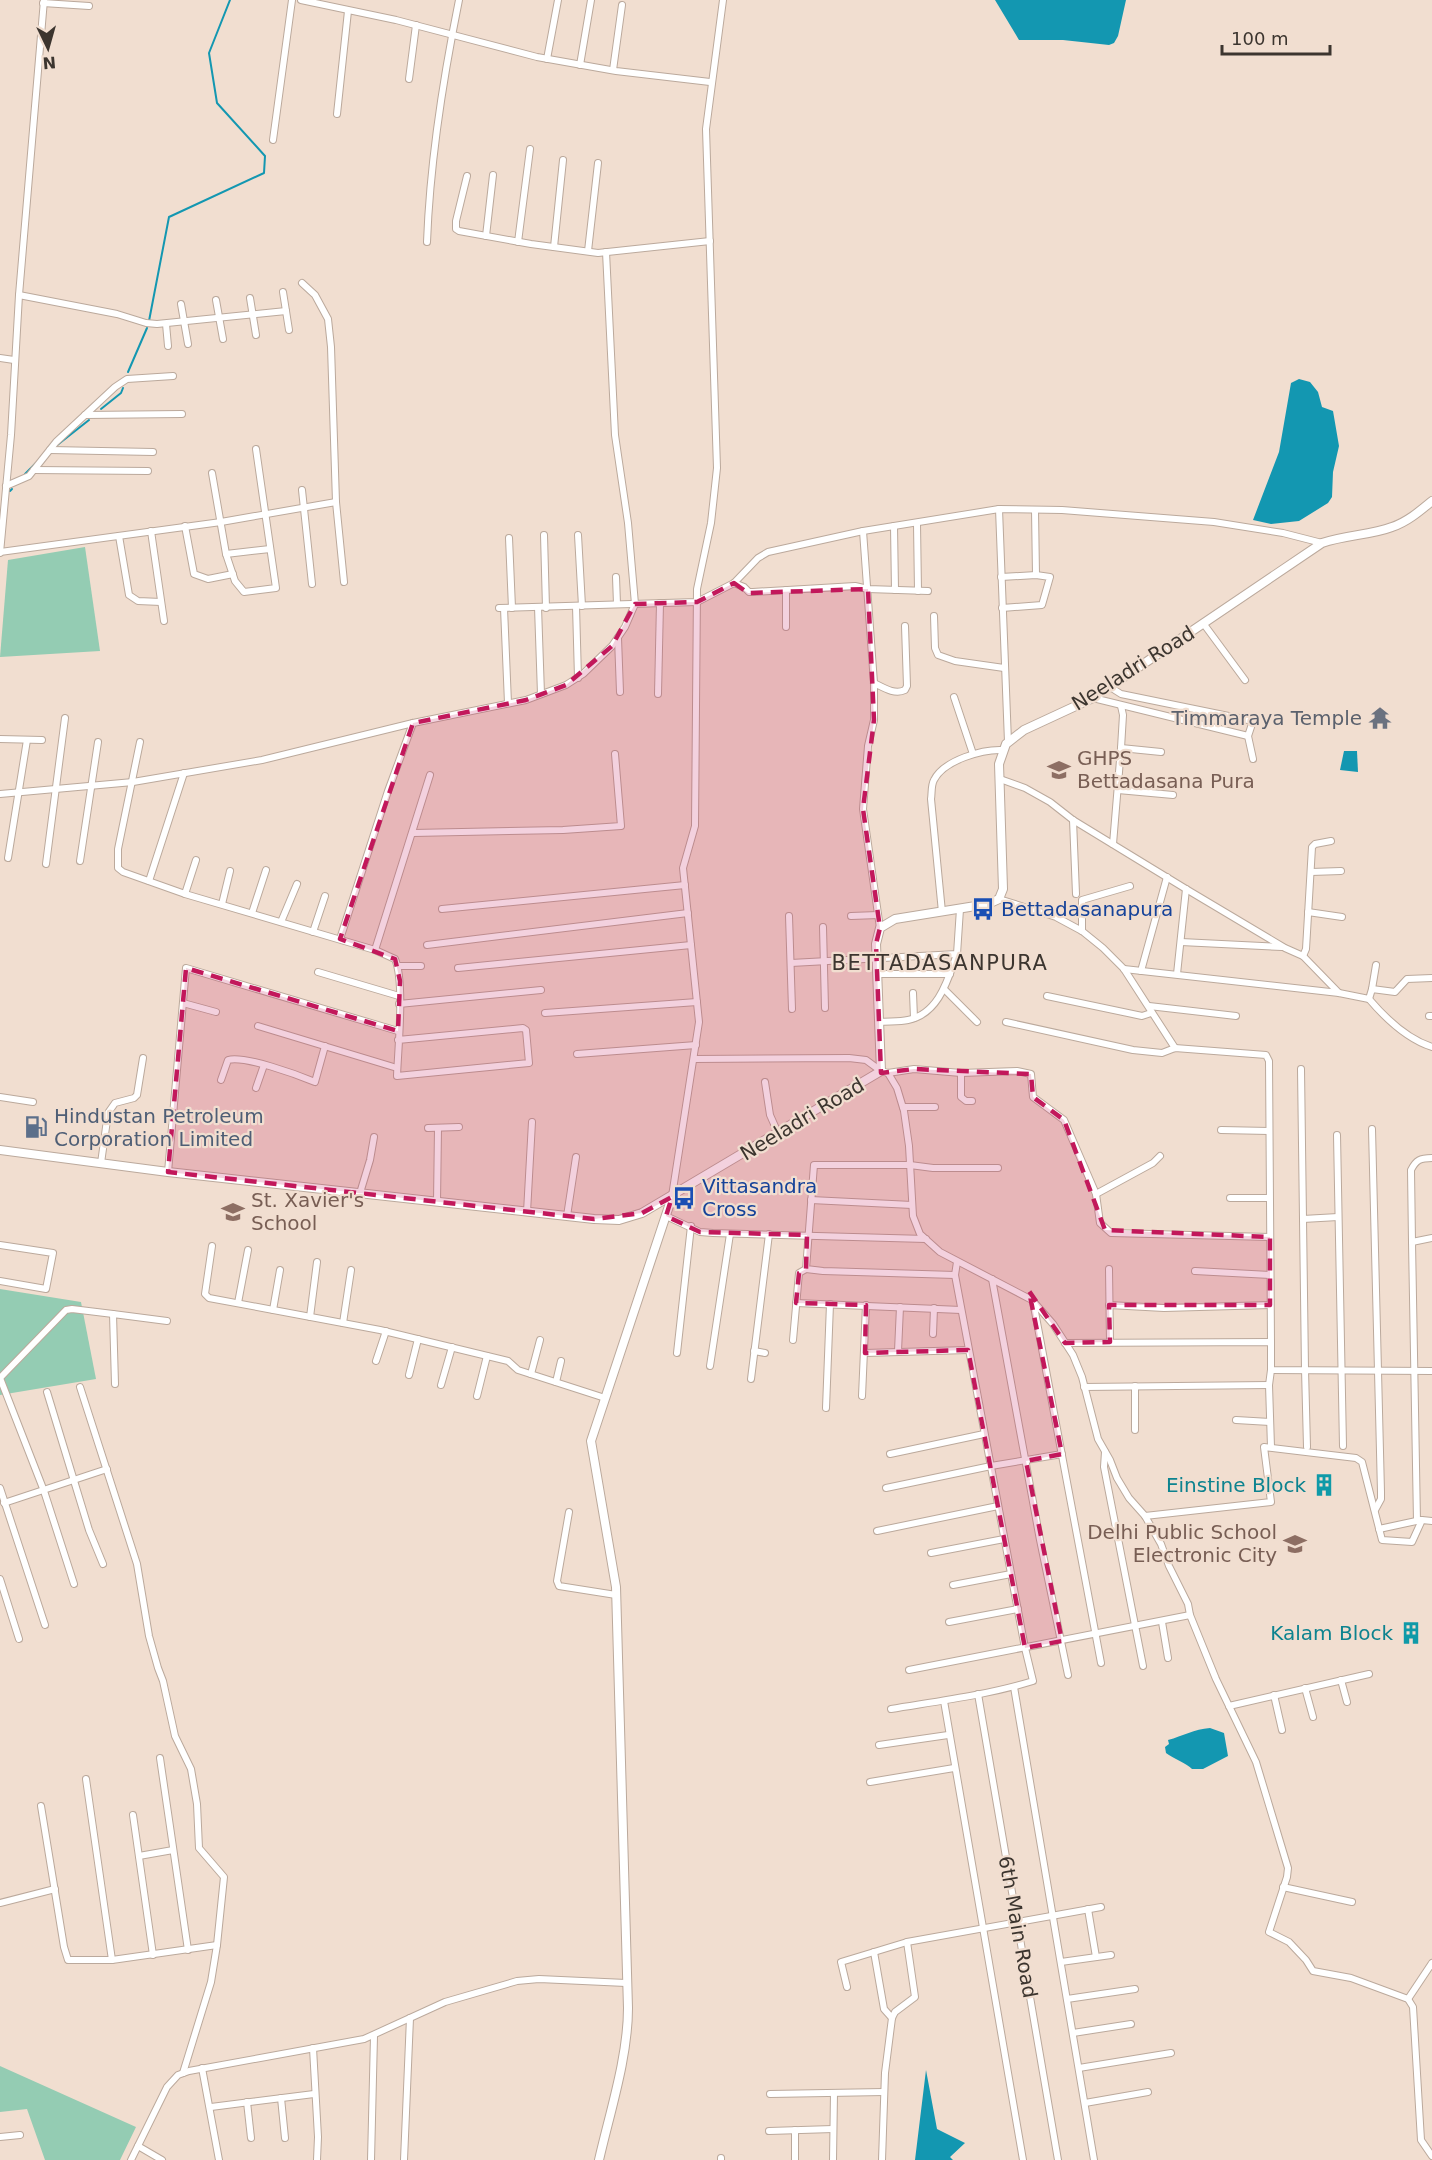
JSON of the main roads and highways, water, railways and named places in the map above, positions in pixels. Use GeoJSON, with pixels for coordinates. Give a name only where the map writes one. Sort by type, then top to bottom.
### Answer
{"type":"FeatureCollection","features":[{"type":"Feature","properties":{"kind":"main road","name":"Neeladri Road"},"geometry":{"type":"LineString","coordinates":[[0,1150],[168,1172],[567,1216],[619,1220],[642,1213],[885,1072],[879,1022],[877,974],[876,944],[880,928],[895,919],[988,904],[999,899],[1003,889],[999,764],[1006,746],[1024,730],[1093,698],[1322,543],[1340,537],[1391,528],[1415,515],[1432,501]]}},
{"type":"Feature","properties":{"kind":"main road"},"geometry":{"type":"LineString","coordinates":[[599,2160],[627,2027],[616,1595],[591,1441],[672,1197]]}},
{"type":"Feature","properties":{"kind":"water"},"geometry":{"type":"Polygon","coordinates":[[[995,0],[1126,0],[1118,36],[1114,43],[1109,45],[1063,40],[1019,40],[995,0]]]}},
{"type":"Feature","properties":{"kind":"water"},"geometry":{"type":"Polygon","coordinates":[[[1299,379],[1310,382],[1318,392],[1322,407],[1333,411],[1339,446],[1333,472],[1332,497],[1328,503],[1299,521],[1271,524],[1253,520],[1279,452],[1291,383],[1299,379]]]}},
{"type":"Feature","properties":{"kind":"water"},"geometry":{"type":"Polygon","coordinates":[[[1344,751],[1357,751],[1358,772],[1340,770],[1344,751]]]}},
{"type":"Feature","properties":{"kind":"water"},"geometry":{"type":"Polygon","coordinates":[[[1210,1728],[1224,1733],[1228,1756],[1203,1769],[1192,1769],[1166,1753],[1165,1747],[1169,1744],[1168,1740],[1210,1728]]]}},
{"type":"Feature","properties":{"kind":"water"},"geometry":{"type":"Polygon","coordinates":[[[926,2070],[937,2129],[965,2143],[950,2157],[953,2160],[915,2160],[926,2070]]]}},
{"type":"Feature","properties":{"kind":"waterway"},"geometry":{"type":"LineString","coordinates":[[149,321],[169,217],[264,173],[265,156],[217,103],[209,53],[230,0]]}},
{"type":"Feature","properties":{"kind":"waterway"},"geometry":{"type":"LineString","coordinates":[[128,372],[147,328]]}},
{"type":"Feature","properties":{"kind":"waterway"},"geometry":{"type":"LineString","coordinates":[[101,409],[121,393],[123,388]]}},
{"type":"Feature","properties":{"kind":"waterway"},"geometry":{"type":"LineString","coordinates":[[56,446],[89,420]]}},
{"type":"Feature","properties":{"kind":"waterway"},"geometry":{"type":"LineString","coordinates":[[25,474],[36,463]]}},
{"type":"Feature","properties":{"kind":"place","name":"Timmaraya Temple"},"geometry":{"type":"Point","coordinates":[1380,718]}},
{"type":"Feature","properties":{"kind":"place","name":"GHPS Bettadasana Pura"},"geometry":{"type":"Point","coordinates":[1059,770]}},
{"type":"Feature","properties":{"kind":"place","name":"Bettadasanapura"},"geometry":{"type":"Point","coordinates":[983,909]}},
{"type":"Feature","properties":{"kind":"place","name":"Hindustan Petroleum Corporation Limited"},"geometry":{"type":"Point","coordinates":[36,1127]}},
{"type":"Feature","properties":{"kind":"place","name":"Vittasandra Cross"},"geometry":{"type":"Point","coordinates":[684,1198]}},
{"type":"Feature","properties":{"kind":"place","name":"St. Xavier's School"},"geometry":{"type":"Point","coordinates":[233,1212]}},
{"type":"Feature","properties":{"kind":"place","name":"Einstine Block"},"geometry":{"type":"Point","coordinates":[1324,1485]}},
{"type":"Feature","properties":{"kind":"place","name":"Delhi Public School Electronic City"},"geometry":{"type":"Point","coordinates":[1295,1544]}},
{"type":"Feature","properties":{"kind":"place","name":"Kalam Block"},"geometry":{"type":"Point","coordinates":[1411,1633]}},
{"type":"Feature","properties":{"kind":"district","name":"BETTADASANPURA"},"geometry":{"type":"Point","coordinates":[940,963]}}]}
